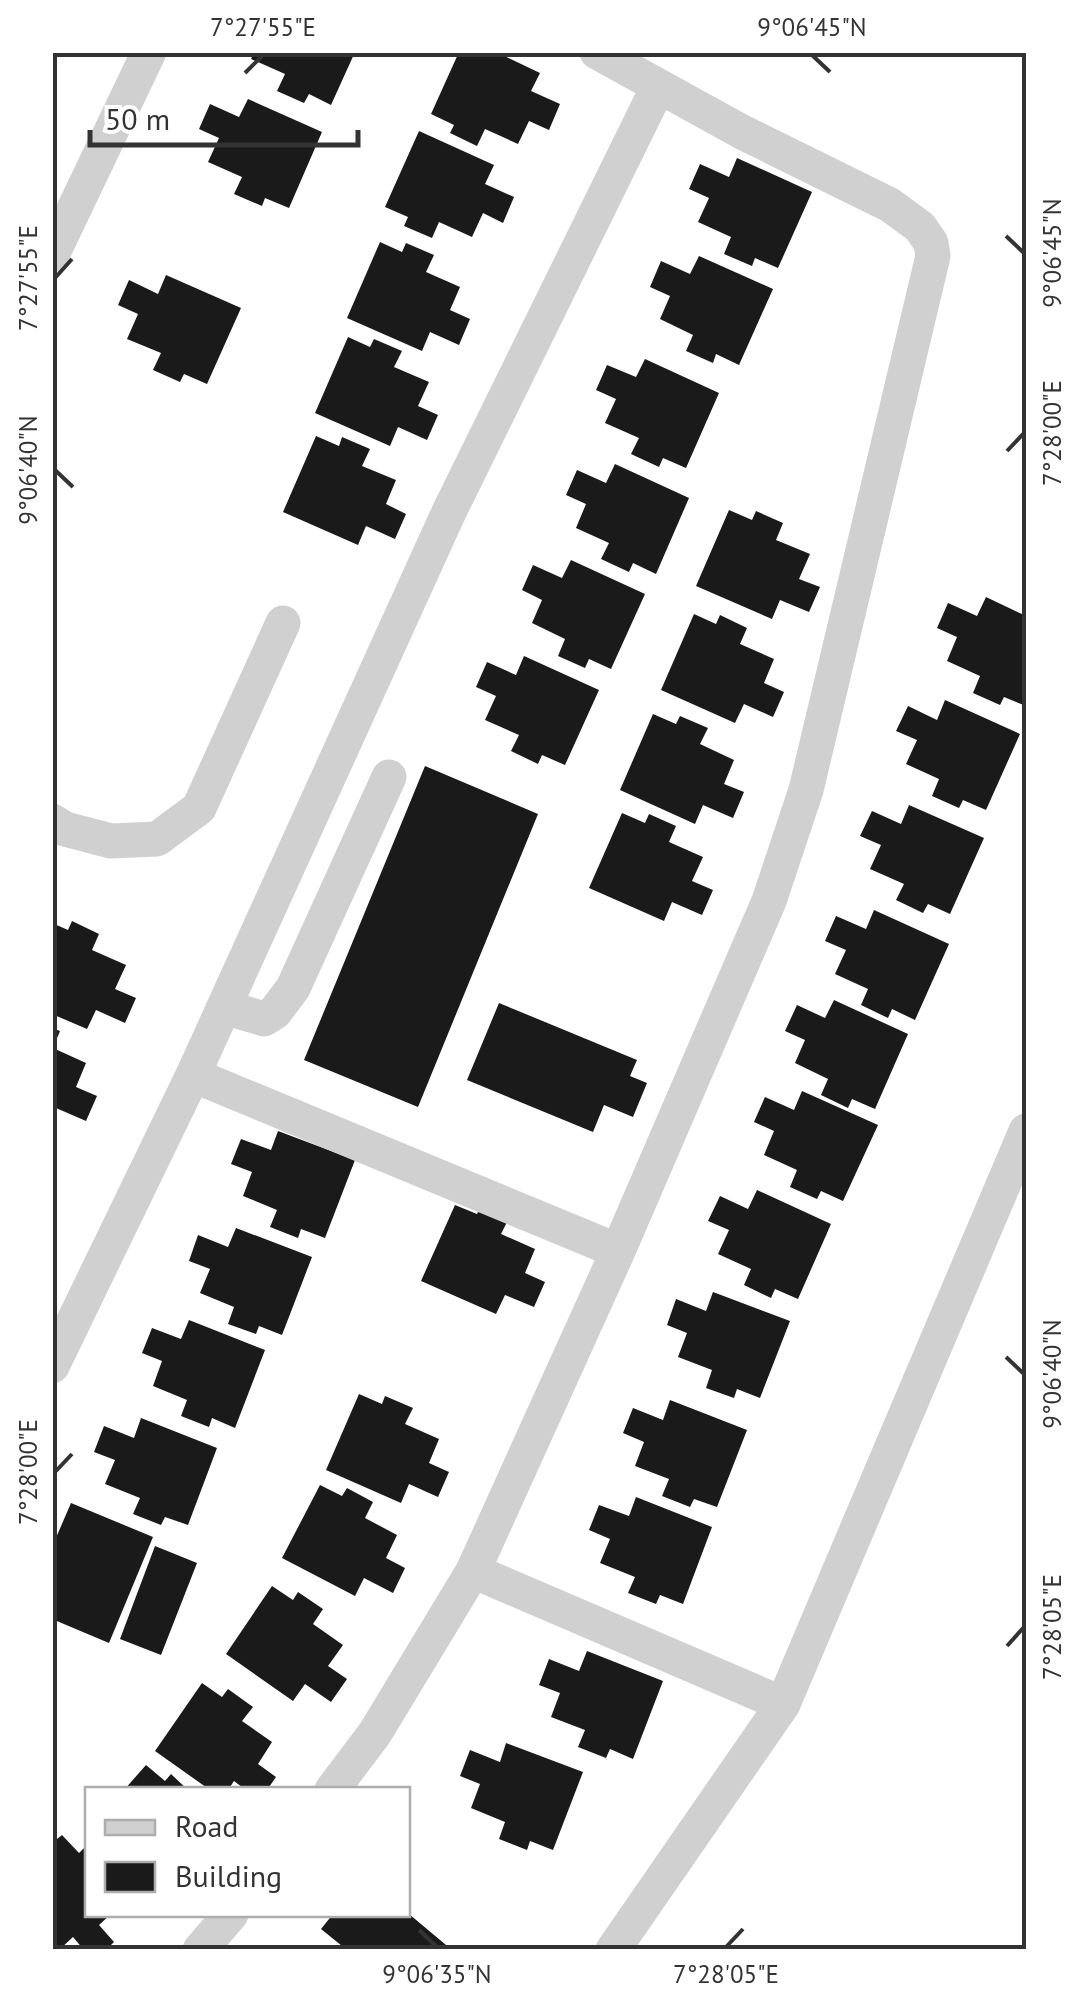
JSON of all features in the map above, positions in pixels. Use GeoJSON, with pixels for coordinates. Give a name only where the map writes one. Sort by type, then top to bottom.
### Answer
{"type":"FeatureCollection","features":[{"type":"Feature","properties":{"kind":"street"},"geometry":{"type":"LineString","coordinates":[[52,256],[149,52]]}},
{"type":"Feature","properties":{"kind":"street"},"geometry":{"type":"LineString","coordinates":[[334,1787],[374,1732],[474,1570],[618,1251],[769,901],[806,790],[933,256],[931,244],[920,227],[890,206],[597,52]]}},
{"type":"Feature","properties":{"kind":"street"},"geometry":{"type":"LineString","coordinates":[[52,1366],[192,1076],[448,514],[658,87]]}},
{"type":"Feature","properties":{"kind":"street"},"geometry":{"type":"LineString","coordinates":[[52,821],[65,829],[111,841],[157,839],[198,808],[284,623]]}},
{"type":"Feature","properties":{"kind":"street"},"geometry":{"type":"LineString","coordinates":[[224,1007],[264,1019],[275,1012],[294,988],[389,778]]}},
{"type":"Feature","properties":{"kind":"street"},"geometry":{"type":"LineString","coordinates":[[192,1076],[618,1251]]}},
{"type":"Feature","properties":{"kind":"street"},"geometry":{"type":"LineString","coordinates":[[613,1950],[783,1704],[1026,1131]]}},
{"type":"Feature","properties":{"kind":"street"},"geometry":{"type":"LineString","coordinates":[[474,1570],[783,1704]]}},
{"type":"Feature","properties":{"kind":"street"},"geometry":{"type":"LineString","coordinates":[[200,1950],[228,1917]]}},
{"type":"Feature","properties":{"kind":"building"},"geometry":{"type":"Polygon","coordinates":[[[254,52],[355,52],[331,105],[309,94],[304,103],[277,91],[285,74],[251,59],[254,52]]]}},
{"type":"Feature","properties":{"kind":"building"},"geometry":{"type":"Polygon","coordinates":[[[459,52],[496,52],[540,73],[531,91],[560,104],[549,130],[529,121],[518,144],[485,129],[477,146],[450,133],[454,125],[431,114],[459,52]]]}},
{"type":"Feature","properties":{"kind":"building"},"geometry":{"type":"Polygon","coordinates":[[[248,99],[322,132],[289,208],[265,198],[262,206],[234,194],[242,177],[208,162],[219,138],[199,129],[210,104],[239,117],[248,99]]]}},
{"type":"Feature","properties":{"kind":"building"},"geometry":{"type":"Polygon","coordinates":[[[419,131],[494,165],[485,184],[514,197],[503,223],[483,213],[472,237],[439,222],[432,238],[404,226],[408,217],[385,207],[419,131]]]}},
{"type":"Feature","properties":{"kind":"building"},"geometry":{"type":"Polygon","coordinates":[[[737,158],[812,192],[778,268],[755,258],[752,266],[724,254],[731,237],[698,222],[709,198],[689,189],[700,164],[729,177],[737,158]]]}},
{"type":"Feature","properties":{"kind":"building"},"geometry":{"type":"Polygon","coordinates":[[[380,242],[402,252],[406,243],[434,255],[426,272],[460,287],[450,310],[470,319],[459,345],[430,332],[422,351],[347,318],[380,242]]]}},
{"type":"Feature","properties":{"kind":"building"},"geometry":{"type":"Polygon","coordinates":[[[699,256],[773,289],[739,365],[716,354],[713,363],[686,351],[693,335],[660,319],[670,296],[650,287],[661,261],[690,274],[699,256]]]}},
{"type":"Feature","properties":{"kind":"building"},"geometry":{"type":"Polygon","coordinates":[[[166,275],[241,308],[207,384],[184,374],[180,382],[153,370],[161,353],[127,339],[138,314],[118,305],[129,280],[158,294],[166,275]]]}},
{"type":"Feature","properties":{"kind":"building"},"geometry":{"type":"Polygon","coordinates":[[[348,337],[370,347],[374,339],[402,351],[394,367],[429,382],[418,406],[438,415],[427,440],[398,427],[390,446],[315,413],[348,337]]]}},
{"type":"Feature","properties":{"kind":"building"},"geometry":{"type":"Polygon","coordinates":[[[645,359],[719,393],[686,468],[663,458],[659,467],[631,454],[639,438],[605,423],[616,399],[596,390],[607,365],[636,377],[645,359]]]}},
{"type":"Feature","properties":{"kind":"building"},"geometry":{"type":"Polygon","coordinates":[[[316,436],[339,446],[342,437],[370,449],[362,466],[396,480],[386,504],[406,514],[395,539],[366,526],[358,545],[283,512],[316,436]]]}},
{"type":"Feature","properties":{"kind":"building"},"geometry":{"type":"Polygon","coordinates":[[[615,464],[689,498],[656,574],[633,563],[629,572],[601,559],[609,543],[576,528],[586,504],[566,495],[577,470],[606,483],[615,464]]]}},
{"type":"Feature","properties":{"kind":"building"},"geometry":{"type":"Polygon","coordinates":[[[729,510],[752,520],[756,511],[783,523],[776,540],[810,554],[799,579],[820,587],[809,612],[780,600],[772,619],[696,586],[729,510]]]}},
{"type":"Feature","properties":{"kind":"building"},"geometry":{"type":"Polygon","coordinates":[[[571,560],[645,594],[611,669],[589,659],[585,668],[558,656],[565,639],[532,623],[542,600],[522,590],[533,565],[562,578],[571,560]]]}},
{"type":"Feature","properties":{"kind":"building"},"geometry":{"type":"Polygon","coordinates":[[[986,597],[1026,616],[1026,706],[1004,697],[1000,705],[973,693],[980,676],[947,661],[957,637],[937,628],[948,603],[977,616],[986,597]]]}},
{"type":"Feature","properties":{"kind":"building"},"geometry":{"type":"Polygon","coordinates":[[[694,614],[716,624],[720,615],[747,628],[740,644],[774,659],[764,683],[784,692],[773,717],[744,704],[735,723],[661,690],[694,614]]]}},
{"type":"Feature","properties":{"kind":"building"},"geometry":{"type":"Polygon","coordinates":[[[524,656],[599,690],[565,765],[542,755],[538,764],[511,751],[519,735],[485,720],[496,696],[476,687],[487,662],[516,675],[524,656]]]}},
{"type":"Feature","properties":{"kind":"building"},"geometry":{"type":"Polygon","coordinates":[[[945,700],[1020,734],[986,810],[963,800],[959,808],[932,796],[939,779],[906,764],[917,740],[896,731],[908,706],[937,720],[945,700]]]}},
{"type":"Feature","properties":{"kind":"building"},"geometry":{"type":"Polygon","coordinates":[[[653,714],[676,724],[680,716],[708,728],[700,744],[734,760],[724,784],[744,792],[733,818],[703,805],[695,824],[620,790],[653,714]]]}},
{"type":"Feature","properties":{"kind":"building"},"geometry":{"type":"Polygon","coordinates":[[[425,766],[538,814],[418,1107],[304,1060],[425,766]]]}},
{"type":"Feature","properties":{"kind":"building"},"geometry":{"type":"Polygon","coordinates":[[[909,805],[984,838],[950,914],[928,904],[923,913],[896,900],[904,884],[870,869],[881,845],[860,836],[872,811],[901,824],[909,805]]]}},
{"type":"Feature","properties":{"kind":"building"},"geometry":{"type":"Polygon","coordinates":[[[622,813],[645,823],[649,814],[676,826],[669,842],[703,857],[692,881],[713,890],[702,915],[672,902],[664,921],[589,888],[622,813]]]}},
{"type":"Feature","properties":{"kind":"building"},"geometry":{"type":"Polygon","coordinates":[[[874,910],[949,944],[915,1020],[892,1009],[888,1018],[861,1005],[868,989],[835,974],[846,950],[825,941],[836,916],[866,929],[874,910]]]}},
{"type":"Feature","properties":{"kind":"building"},"geometry":{"type":"Polygon","coordinates":[[[72,921],[99,934],[92,950],[126,965],[115,989],[136,998],[125,1023],[96,1010],[87,1029],[52,1014],[52,923],[68,930],[72,921]]]}},
{"type":"Feature","properties":{"kind":"building"},"geometry":{"type":"Polygon","coordinates":[[[834,1000],[908,1034],[875,1109],[852,1099],[848,1108],[821,1095],[828,1079],[795,1063],[805,1040],[785,1031],[797,1005],[825,1018],[834,1000]]]}},
{"type":"Feature","properties":{"kind":"building"},"geometry":{"type":"Polygon","coordinates":[[[499,1003],[637,1060],[630,1076],[647,1083],[633,1117],[604,1105],[593,1132],[467,1080],[499,1003]]]}},
{"type":"Feature","properties":{"kind":"building"},"geometry":{"type":"Polygon","coordinates":[[[52,1028],[60,1031],[53,1048],[86,1063],[76,1087],[97,1096],[86,1121],[56,1108],[52,1117],[52,1028]]]}},
{"type":"Feature","properties":{"kind":"building"},"geometry":{"type":"Polygon","coordinates":[[[802,1091],[878,1125],[843,1201],[821,1191],[817,1199],[790,1187],[797,1170],[764,1155],[774,1131],[754,1122],[765,1097],[794,1110],[802,1091]]]}},
{"type":"Feature","properties":{"kind":"building"},"geometry":{"type":"Polygon","coordinates":[[[278,1131],[355,1160],[325,1238],[301,1229],[298,1238],[270,1227],[277,1210],[243,1196],[252,1172],[231,1164],[241,1139],[271,1150],[278,1131]]]}},
{"type":"Feature","properties":{"kind":"building"},"geometry":{"type":"Polygon","coordinates":[[[757,1190],[831,1224],[798,1299],[775,1289],[771,1298],[744,1285],[751,1269],[718,1254],[729,1230],[708,1221],[720,1196],[748,1209],[757,1190]]]}},
{"type":"Feature","properties":{"kind":"building"},"geometry":{"type":"Polygon","coordinates":[[[455,1205],[477,1214],[481,1206],[509,1218],[501,1234],[535,1249],[525,1273],[545,1282],[534,1307],[505,1295],[496,1314],[421,1281],[455,1205]]]}},
{"type":"Feature","properties":{"kind":"building"},"geometry":{"type":"Polygon","coordinates":[[[236,1228],[312,1257],[282,1335],[259,1326],[256,1334],[228,1324],[234,1307],[200,1293],[210,1269],[189,1261],[198,1235],[228,1247],[236,1228]]]}},
{"type":"Feature","properties":{"kind":"building"},"geometry":{"type":"Polygon","coordinates":[[[713,1292],[790,1321],[760,1398],[737,1389],[734,1398],[706,1388],[712,1370],[678,1357],[687,1333],[667,1325],[676,1299],[706,1311],[713,1292]]]}},
{"type":"Feature","properties":{"kind":"building"},"geometry":{"type":"Polygon","coordinates":[[[189,1320],[265,1350],[235,1428],[212,1418],[209,1427],[181,1416],[187,1400],[153,1386],[162,1361],[142,1353],[152,1328],[181,1339],[189,1320]]]}},
{"type":"Feature","properties":{"kind":"building"},"geometry":{"type":"Polygon","coordinates":[[[359,1394],[382,1404],[385,1396],[413,1408],[405,1424],[439,1439],[429,1463],[449,1472],[438,1497],[409,1484],[401,1503],[326,1470],[359,1394]]]}},
{"type":"Feature","properties":{"kind":"building"},"geometry":{"type":"Polygon","coordinates":[[[670,1400],[747,1430],[717,1507],[694,1499],[690,1507],[662,1496],[669,1479],[635,1466],[644,1442],[623,1433],[633,1408],[663,1420],[670,1400]]]}},
{"type":"Feature","properties":{"kind":"building"},"geometry":{"type":"Polygon","coordinates":[[[141,1418],[217,1448],[188,1525],[165,1517],[161,1525],[133,1514],[140,1498],[105,1484],[115,1460],[94,1452],[104,1426],[134,1438],[141,1418]]]}},
{"type":"Feature","properties":{"kind":"building"},"geometry":{"type":"Polygon","coordinates":[[[320,1485],[342,1496],[347,1488],[373,1502],[365,1518],[397,1535],[386,1558],[405,1568],[393,1593],[364,1578],[355,1596],[282,1558],[320,1485]]]}},
{"type":"Feature","properties":{"kind":"building"},"geometry":{"type":"Polygon","coordinates":[[[636,1497],[712,1527],[683,1604],[660,1595],[656,1604],[628,1593],[635,1577],[600,1563],[610,1539],[589,1530],[599,1505],[629,1516],[636,1497]]]}},
{"type":"Feature","properties":{"kind":"building"},"geometry":{"type":"Polygon","coordinates":[[[71,1503],[153,1537],[109,1643],[52,1619],[52,1547],[71,1503]]]}},
{"type":"Feature","properties":{"kind":"building"},"geometry":{"type":"Polygon","coordinates":[[[155,1546],[197,1563],[161,1655],[120,1639],[155,1546]]]}},
{"type":"Feature","properties":{"kind":"building"},"geometry":{"type":"Polygon","coordinates":[[[272,1586],[293,1600],[298,1592],[323,1609],[313,1624],[343,1645],[328,1666],[347,1679],[331,1702],[305,1684],[293,1701],[226,1654],[272,1586]]]}},
{"type":"Feature","properties":{"kind":"building"},"geometry":{"type":"Polygon","coordinates":[[[587,1651],[663,1681],[633,1759],[610,1749],[606,1758],[578,1747],[585,1730],[551,1717],[560,1693],[539,1685],[549,1659],[579,1671],[587,1651]]]}},
{"type":"Feature","properties":{"kind":"building"},"geometry":{"type":"Polygon","coordinates":[[[202,1683],[222,1697],[228,1689],[253,1707],[242,1721],[272,1742],[258,1764],[276,1777],[269,1787],[242,1787],[234,1781],[230,1787],[206,1787],[155,1751],[202,1683]]]}},
{"type":"Feature","properties":{"kind":"building"},"geometry":{"type":"Polygon","coordinates":[[[506,1743],[583,1772],[553,1850],[530,1841],[527,1850],[499,1839],[505,1822],[471,1808],[480,1784],[460,1776],[470,1750],[500,1762],[506,1743]]]}},
{"type":"Feature","properties":{"kind":"building"},"geometry":{"type":"Polygon","coordinates":[[[146,1765],[165,1781],[171,1774],[185,1787],[127,1787],[146,1765]]]}},
{"type":"Feature","properties":{"kind":"building"},"geometry":{"type":"Polygon","coordinates":[[[62,1835],[79,1853],[85,1847],[85,1917],[108,1917],[99,1925],[114,1942],[106,1950],[84,1950],[73,1937],[59,1950],[52,1946],[52,1843],[62,1835]]]}},
{"type":"Feature","properties":{"kind":"building"},"geometry":{"type":"Polygon","coordinates":[[[410,1915],[452,1950],[347,1950],[321,1929],[331,1917],[410,1915]]]}}]}
